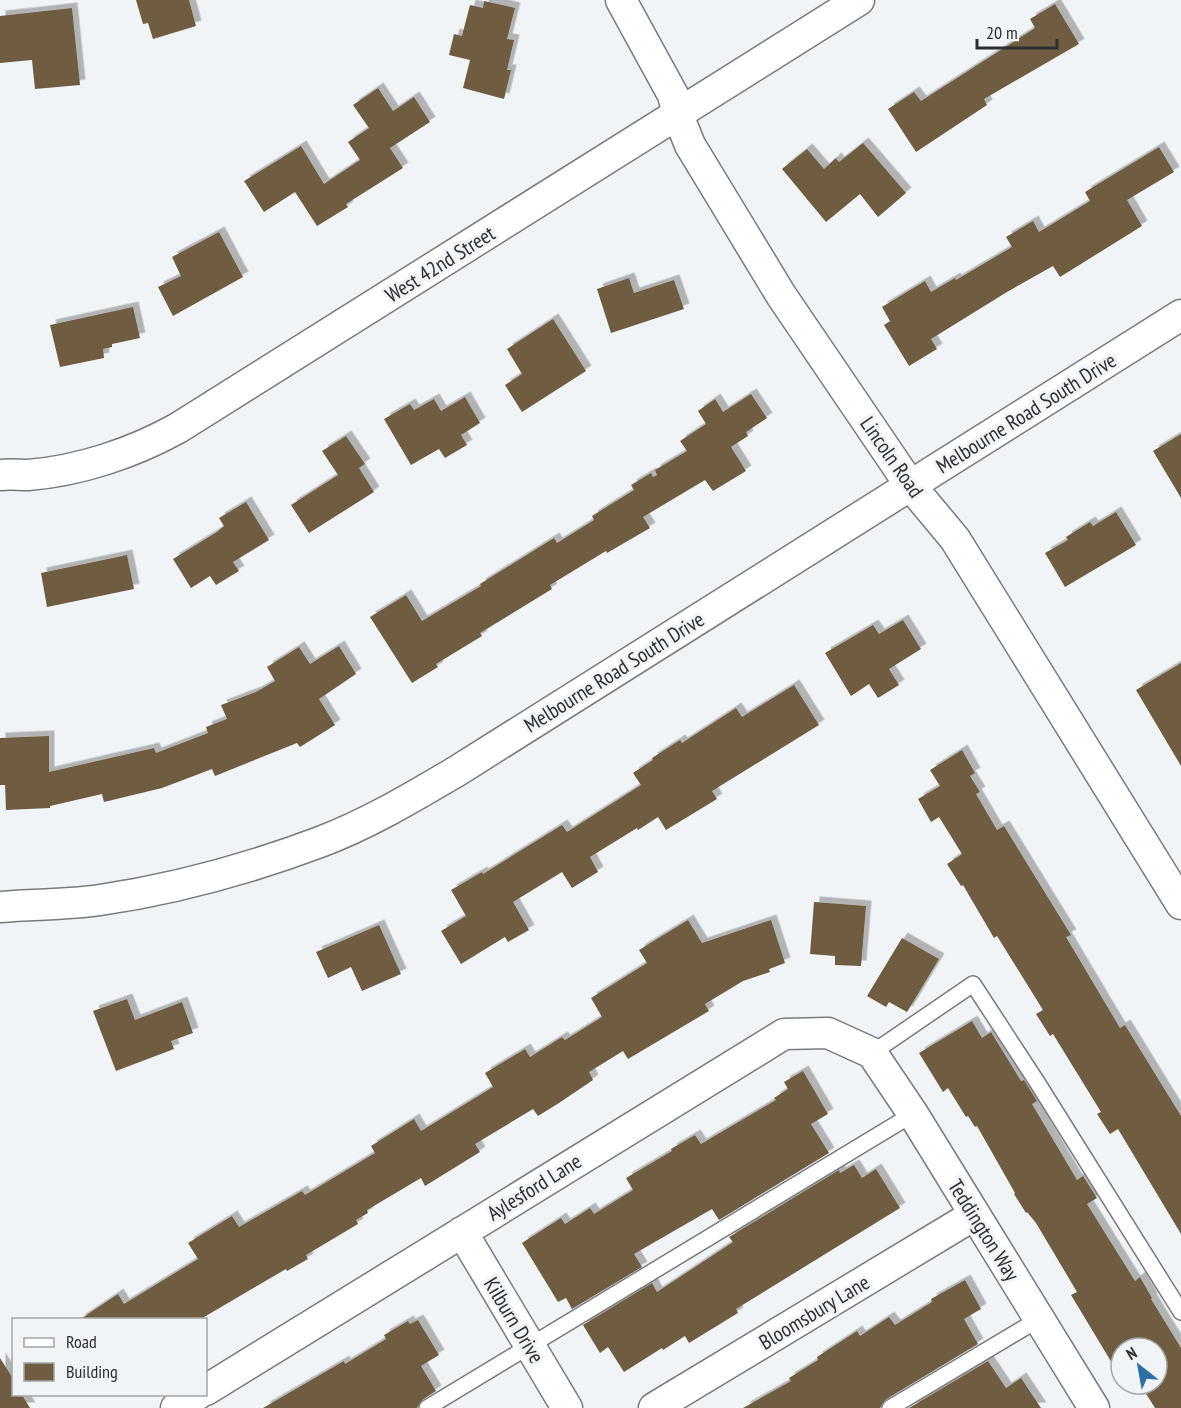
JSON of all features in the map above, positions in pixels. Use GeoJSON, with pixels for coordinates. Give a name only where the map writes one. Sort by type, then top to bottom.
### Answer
{"type":"FeatureCollection","features":[{"type":"Feature","properties":{"kind":"street","name":"Lincoln Road"},"geometry":{"type":"LineString","coordinates":[[621,0],[669,87],[678,115],[696,155],[781,295],[910,485],[955,539],[1178,893]]}},
{"type":"Feature","properties":{"kind":"street","name":"West 42nd Street"},"geometry":{"type":"LineString","coordinates":[[0,475],[28,475],[79,466],[124,453],[168,434],[859,0]]}},
{"type":"Feature","properties":{"kind":"street","name":"Melbourne Road South Drive"},"geometry":{"type":"LineString","coordinates":[[0,907],[71,904],[161,890],[247,867],[321,842],[401,804],[1181,315]]}},
{"type":"Feature","properties":{"kind":"street","name":"Aylesford Lane"},"geometry":{"type":"LineString","coordinates":[[207,1389],[784,1034],[828,1032],[872,1053]]}},
{"type":"Feature","properties":{"kind":"street","name":"Teddington Way"},"geometry":{"type":"LineString","coordinates":[[872,1053],[914,1114],[1094,1408]]}},
{"type":"Feature","properties":{"kind":"street","name":"Bloomsbury Lane"},"geometry":{"type":"LineString","coordinates":[[654,1408],[974,1215]]}},
{"type":"Feature","properties":{"kind":"street","name":"Kilburn Drive"},"geometry":{"type":"LineString","coordinates":[[462,1232],[567,1408]]}},
{"type":"Feature","properties":{"kind":"street"},"geometry":{"type":"LineString","coordinates":[[176,1408],[196,1396]]}},
{"type":"Feature","properties":{"kind":"lane"},"geometry":{"type":"LineString","coordinates":[[872,1053],[973,984],[1181,1312]]}},
{"type":"Feature","properties":{"kind":"lane"},"geometry":{"type":"LineString","coordinates":[[427,1408],[914,1114]]}},
{"type":"Feature","properties":{"kind":"lane"},"geometry":{"type":"LineString","coordinates":[[890,1408],[1039,1319]]}},
{"type":"Feature","properties":{"kind":"building"},"geometry":{"type":"Polygon","coordinates":[[[136,0],[189,0],[196,26],[153,39],[148,23],[143,24],[136,0]]]}},
{"type":"Feature","properties":{"kind":"building"},"geometry":{"type":"Polygon","coordinates":[[[484,1],[515,8],[507,39],[514,40],[507,70],[511,70],[504,99],[463,88],[470,60],[449,55],[454,34],[462,36],[470,5],[483,8],[484,1]]]}},
{"type":"Feature","properties":{"kind":"building"},"geometry":{"type":"Polygon","coordinates":[[[1055,4],[1079,44],[984,99],[987,105],[916,152],[888,109],[914,92],[921,101],[1035,28],[1030,19],[1055,4]]]}},
{"type":"Feature","properties":{"kind":"building"},"geometry":{"type":"Polygon","coordinates":[[[72,8],[80,85],[35,89],[32,60],[0,63],[0,16],[72,8]]]}},
{"type":"Feature","properties":{"kind":"building"},"geometry":{"type":"Polygon","coordinates":[[[378,88],[393,111],[414,97],[430,122],[390,148],[403,168],[346,204],[348,207],[317,226],[295,192],[264,212],[244,181],[301,146],[324,184],[360,160],[348,142],[369,128],[353,105],[378,88]]]}},
{"type":"Feature","properties":{"kind":"building"},"geometry":{"type":"Polygon","coordinates":[[[863,143],[906,193],[878,217],[860,194],[826,222],[782,169],[807,149],[824,169],[836,158],[839,162],[863,143]]]}},
{"type":"Feature","properties":{"kind":"building"},"geometry":{"type":"Polygon","coordinates":[[[1159,147],[1174,172],[1127,200],[1142,226],[1060,277],[1053,266],[1007,292],[931,339],[937,349],[909,366],[884,325],[890,321],[882,307],[925,281],[931,292],[955,278],[956,280],[1012,247],[1006,237],[1033,221],[1039,232],[1090,201],[1085,192],[1159,147]]]}},
{"type":"Feature","properties":{"kind":"building"},"geometry":{"type":"Polygon","coordinates":[[[219,232],[243,277],[173,316],[158,287],[181,276],[172,257],[219,232]]]}},
{"type":"Feature","properties":{"kind":"building"},"geometry":{"type":"Polygon","coordinates":[[[629,278],[634,293],[674,280],[684,309],[611,333],[597,289],[629,278]]]}},
{"type":"Feature","properties":{"kind":"building"},"geometry":{"type":"Polygon","coordinates":[[[133,307],[140,338],[112,344],[112,347],[103,349],[104,358],[60,367],[50,325],[133,307]]]}},
{"type":"Feature","properties":{"kind":"building"},"geometry":{"type":"Polygon","coordinates":[[[553,319],[586,371],[522,412],[505,385],[522,374],[507,349],[553,319]]]}},
{"type":"Feature","properties":{"kind":"building"},"geometry":{"type":"Polygon","coordinates":[[[751,394],[767,418],[746,432],[748,436],[731,447],[746,471],[713,491],[705,480],[643,517],[650,528],[607,553],[606,551],[550,585],[552,589],[480,633],[482,636],[436,664],[438,667],[412,683],[370,617],[406,595],[422,621],[554,538],[557,543],[594,520],[592,516],[634,490],[631,485],[651,473],[653,477],[657,475],[655,470],[687,451],[680,441],[706,424],[698,411],[715,399],[723,412],[751,394]]]}},
{"type":"Feature","properties":{"kind":"building"},"geometry":{"type":"Polygon","coordinates":[[[465,397],[480,423],[461,435],[467,445],[445,458],[439,449],[411,465],[384,419],[410,404],[414,410],[434,399],[441,411],[465,397]]]}},
{"type":"Feature","properties":{"kind":"building"},"geometry":{"type":"Polygon","coordinates":[[[1181,434],[1181,498],[1153,451],[1181,434]]]}},
{"type":"Feature","properties":{"kind":"building"},"geometry":{"type":"Polygon","coordinates":[[[346,436],[365,464],[359,468],[374,492],[309,533],[291,505],[338,475],[322,451],[346,436]]]}},
{"type":"Feature","properties":{"kind":"building"},"geometry":{"type":"Polygon","coordinates":[[[246,502],[269,540],[233,562],[239,571],[216,585],[210,576],[191,588],[173,559],[217,532],[224,526],[219,518],[246,502]]]}},
{"type":"Feature","properties":{"kind":"building"},"geometry":{"type":"Polygon","coordinates":[[[1116,512],[1136,545],[1065,587],[1045,553],[1068,540],[1066,537],[1090,522],[1093,526],[1116,512]]]}},
{"type":"Feature","properties":{"kind":"building"},"geometry":{"type":"Polygon","coordinates":[[[127,555],[134,589],[47,607],[41,573],[127,555]]]}},
{"type":"Feature","properties":{"kind":"building"},"geometry":{"type":"Polygon","coordinates":[[[903,620],[921,649],[889,669],[899,685],[878,698],[869,684],[851,696],[825,653],[873,625],[879,634],[903,620]]]}},
{"type":"Feature","properties":{"kind":"building"},"geometry":{"type":"Polygon","coordinates":[[[339,646],[356,674],[319,699],[335,725],[300,747],[297,743],[215,776],[212,769],[162,788],[104,802],[102,794],[50,806],[50,808],[6,810],[5,785],[0,785],[0,738],[49,736],[49,772],[154,748],[156,753],[208,733],[206,727],[227,719],[221,705],[256,692],[275,681],[267,667],[299,647],[310,664],[339,646]]]}},
{"type":"Feature","properties":{"kind":"building"},"geometry":{"type":"Polygon","coordinates":[[[1181,663],[1181,766],[1136,690],[1181,663]]]}},
{"type":"Feature","properties":{"kind":"building"},"geometry":{"type":"Polygon","coordinates":[[[794,685],[819,725],[712,791],[717,799],[666,830],[658,817],[590,857],[598,872],[572,888],[562,872],[513,902],[529,930],[508,942],[505,937],[461,964],[441,931],[466,916],[451,890],[482,872],[483,874],[562,825],[567,832],[641,785],[633,773],[680,740],[682,743],[736,708],[742,717],[794,685]]]}},
{"type":"Feature","properties":{"kind":"building"},"geometry":{"type":"Polygon","coordinates":[[[962,750],[975,773],[970,776],[980,792],[976,794],[997,830],[1004,826],[1071,935],[1066,937],[1120,1028],[1125,1025],[1181,1116],[1181,1234],[1118,1129],[1110,1134],[1097,1114],[1101,1112],[1053,1034],[1050,1036],[1036,1014],[1043,1010],[997,936],[994,938],[963,885],[961,886],[947,864],[962,854],[939,817],[931,822],[918,799],[940,786],[930,770],[962,750]]]}},
{"type":"Feature","properties":{"kind":"building"},"geometry":{"type":"Polygon","coordinates":[[[814,902],[866,906],[861,966],[835,965],[835,956],[810,954],[814,902]]]}},
{"type":"Feature","properties":{"kind":"building"},"geometry":{"type":"Polygon","coordinates":[[[688,920],[702,943],[771,920],[785,963],[769,969],[770,972],[743,981],[705,1004],[709,1011],[628,1059],[623,1051],[589,1072],[593,1080],[559,1103],[538,1116],[533,1109],[475,1144],[480,1152],[425,1186],[421,1178],[367,1210],[368,1213],[356,1220],[358,1224],[306,1255],[308,1259],[287,1271],[286,1269],[202,1318],[82,1318],[118,1294],[124,1304],[198,1259],[188,1243],[232,1216],[239,1227],[302,1191],[305,1195],[375,1153],[371,1146],[414,1119],[421,1131],[493,1087],[485,1073],[525,1049],[530,1057],[562,1037],[565,1040],[602,1017],[591,998],[647,963],[639,950],[688,920]]]}},
{"type":"Feature","properties":{"kind":"building"},"geometry":{"type":"Polygon","coordinates":[[[379,925],[401,974],[362,991],[351,967],[328,978],[316,952],[379,925]]]}},
{"type":"Feature","properties":{"kind":"building"},"geometry":{"type":"Polygon","coordinates":[[[902,938],[939,959],[907,1012],[889,1002],[886,1007],[867,996],[902,938]]]}},
{"type":"Feature","properties":{"kind":"building"},"geometry":{"type":"Polygon","coordinates":[[[127,999],[135,1020],[182,1002],[193,1033],[171,1041],[174,1049],[116,1071],[93,1011],[127,999]]]}},
{"type":"Feature","properties":{"kind":"building"},"geometry":{"type":"Polygon","coordinates":[[[972,1021],[982,1038],[991,1032],[1021,1081],[1024,1080],[1037,1101],[1032,1104],[1077,1180],[1083,1176],[1097,1198],[1087,1204],[1135,1281],[1140,1277],[1181,1348],[1181,1408],[1155,1408],[1148,1396],[1169,1396],[1169,1336],[1109,1336],[1109,1358],[1071,1295],[1077,1292],[1036,1223],[1026,1213],[1014,1194],[977,1126],[975,1127],[968,1116],[966,1117],[948,1088],[943,1092],[919,1053],[972,1021]]]}},
{"type":"Feature","properties":{"kind":"building"},"geometry":{"type":"Polygon","coordinates":[[[803,1071],[828,1114],[811,1124],[829,1153],[719,1220],[712,1209],[634,1254],[642,1267],[572,1309],[566,1298],[558,1302],[522,1243],[561,1218],[565,1224],[590,1208],[594,1214],[633,1190],[626,1178],[695,1135],[701,1144],[776,1100],[774,1098],[788,1089],[784,1082],[803,1071]]]}},
{"type":"Feature","properties":{"kind":"building"},"geometry":{"type":"Polygon","coordinates":[[[854,1165],[862,1178],[876,1169],[900,1208],[736,1309],[738,1313],[689,1343],[685,1336],[624,1372],[608,1347],[600,1353],[583,1325],[652,1283],[657,1292],[733,1242],[729,1237],[839,1170],[840,1173],[854,1165]]]}},
{"type":"Feature","properties":{"kind":"building"},"geometry":{"type":"Polygon","coordinates":[[[965,1280],[981,1309],[964,1319],[978,1344],[885,1400],[880,1408],[743,1408],[791,1381],[789,1378],[857,1331],[860,1336],[889,1317],[895,1325],[932,1302],[931,1299],[965,1280]]]}},
{"type":"Feature","properties":{"kind":"building"},"geometry":{"type":"Polygon","coordinates":[[[418,1320],[439,1355],[421,1366],[436,1391],[422,1400],[417,1408],[263,1408],[344,1361],[345,1364],[386,1339],[384,1335],[408,1321],[410,1324],[418,1320]]]}},
{"type":"Feature","properties":{"kind":"building"},"geometry":{"type":"Polygon","coordinates":[[[0,1358],[12,1377],[12,1396],[23,1396],[30,1408],[0,1408],[0,1358]]]}},
{"type":"Feature","properties":{"kind":"building"},"geometry":{"type":"Polygon","coordinates":[[[988,1361],[1006,1388],[1021,1378],[1041,1408],[909,1408],[988,1361]]]}}]}
